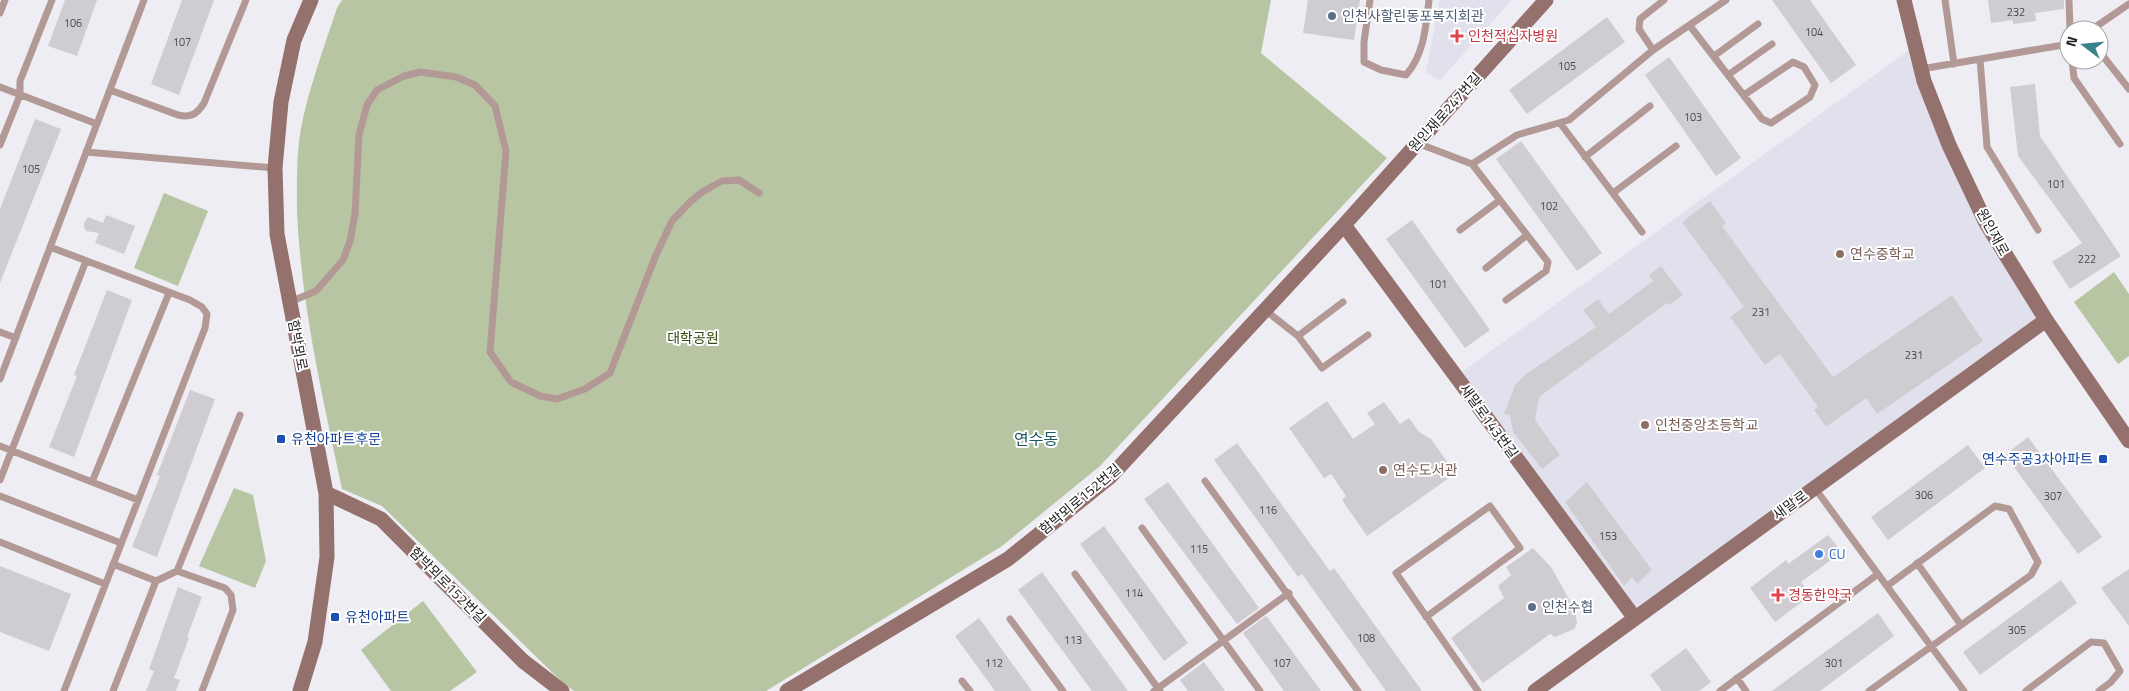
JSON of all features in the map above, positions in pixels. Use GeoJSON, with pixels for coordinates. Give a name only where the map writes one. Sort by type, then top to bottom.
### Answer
{"type":"FeatureCollection","features":[{"type":"Feature","properties":{"kind":"street","name":"함박뫼로"},"geometry":{"type":"LineString","coordinates":[[300,691],[314,642],[327,557],[326,493],[277,234],[275,168],[281,102],[294,40],[311,0]]}},
{"type":"Feature","properties":{"kind":"street","name":"원인재로247번길"},"geometry":{"type":"LineString","coordinates":[[1344,225],[1546,0]]}},
{"type":"Feature","properties":{"kind":"street","name":"원인재로"},"geometry":{"type":"LineString","coordinates":[[1904,0],[1921,69],[1949,145],[1986,223],[2046,320],[2129,441]]}},
{"type":"Feature","properties":{"kind":"street","name":"함박뫼로152번길"},"geometry":{"type":"LineString","coordinates":[[786,691],[1008,559],[1110,477],[1344,225]]}},
{"type":"Feature","properties":{"kind":"street","name":"새말로143번길"},"geometry":{"type":"LineString","coordinates":[[1344,225],[1634,617]]}},
{"type":"Feature","properties":{"kind":"street","name":"새말로"},"geometry":{"type":"LineString","coordinates":[[1535,691],[1634,617],[2046,320]]}},
{"type":"Feature","properties":{"kind":"street","name":"함박뫼로152번길"},"geometry":{"type":"LineString","coordinates":[[326,493],[381,518],[524,661],[558,690]]}},
{"type":"Feature","properties":{"kind":"lane"},"geometry":{"type":"LineString","coordinates":[[0,13],[5,0]]}},
{"type":"Feature","properties":{"kind":"lane"},"geometry":{"type":"LineString","coordinates":[[0,145],[20,95],[20,81],[52,0]]}},
{"type":"Feature","properties":{"kind":"lane"},"geometry":{"type":"LineString","coordinates":[[0,379],[144,0]]}},
{"type":"Feature","properties":{"kind":"lane"},"geometry":{"type":"LineString","coordinates":[[110,90],[188,118],[197,112],[204,103],[246,0]]}},
{"type":"Feature","properties":{"kind":"lane"},"geometry":{"type":"LineString","coordinates":[[1370,0],[1364,42],[1364,62],[1381,70],[1406,75],[1416,64],[1425,34],[1429,0]]}},
{"type":"Feature","properties":{"kind":"lane"},"geometry":{"type":"LineString","coordinates":[[1653,50],[1639,29],[1640,19],[1664,0]]}},
{"type":"Feature","properties":{"kind":"lane"},"geometry":{"type":"LineString","coordinates":[[1472,164],[1517,136],[1569,120],[1653,50],[1726,0]]}},
{"type":"Feature","properties":{"kind":"lane"},"geometry":{"type":"LineString","coordinates":[[1945,0],[1954,64]]}},
{"type":"Feature","properties":{"kind":"lane"},"geometry":{"type":"LineString","coordinates":[[2069,0],[2070,20]]}},
{"type":"Feature","properties":{"kind":"lane"},"geometry":{"type":"LineString","coordinates":[[2106,20],[2129,4]]}},
{"type":"Feature","properties":{"kind":"lane"},"geometry":{"type":"LineString","coordinates":[[1714,56],[1758,24]]}},
{"type":"Feature","properties":{"kind":"lane"},"geometry":{"type":"LineString","coordinates":[[1690,26],[1762,119],[1771,123],[1810,97],[1815,85],[1804,67],[1793,62],[1744,95]]}},
{"type":"Feature","properties":{"kind":"lane"},"geometry":{"type":"LineString","coordinates":[[1728,75],[1772,44]]}},
{"type":"Feature","properties":{"kind":"lane"},"geometry":{"type":"LineString","coordinates":[[1921,69],[2059,46]]}},
{"type":"Feature","properties":{"kind":"lane"},"geometry":{"type":"LineString","coordinates":[[1980,59],[1988,147],[2038,230]]}},
{"type":"Feature","properties":{"kind":"lane"},"geometry":{"type":"LineString","coordinates":[[2109,64],[2129,89]]}},
{"type":"Feature","properties":{"kind":"lane"},"geometry":{"type":"LineString","coordinates":[[2073,70],[2074,78],[2120,144]]}},
{"type":"Feature","properties":{"kind":"lane"},"geometry":{"type":"LineString","coordinates":[[290,302],[316,291],[343,260],[350,241],[355,214],[359,135],[367,105],[377,90],[404,76],[420,72],[456,77],[475,86],[495,106],[506,151],[490,352],[511,382],[540,396],[558,399],[585,389],[610,373],[656,255],[672,220],[690,202],[702,192],[722,181],[739,180],[760,192]]}},
{"type":"Feature","properties":{"kind":"lane"},"geometry":{"type":"LineString","coordinates":[[0,87],[97,124]]}},
{"type":"Feature","properties":{"kind":"lane"},"geometry":{"type":"LineString","coordinates":[[1585,156],[1650,106]]}},
{"type":"Feature","properties":{"kind":"lane"},"geometry":{"type":"LineString","coordinates":[[1560,123],[1642,232]]}},
{"type":"Feature","properties":{"kind":"lane"},"geometry":{"type":"LineString","coordinates":[[1417,143],[1472,164],[1548,262],[1546,271],[1506,300]]}},
{"type":"Feature","properties":{"kind":"lane"},"geometry":{"type":"LineString","coordinates":[[1613,193],[1676,146]]}},
{"type":"Feature","properties":{"kind":"lane"},"geometry":{"type":"LineString","coordinates":[[86,152],[275,168]]}},
{"type":"Feature","properties":{"kind":"lane"},"geometry":{"type":"LineString","coordinates":[[1460,230],[1500,200]]}},
{"type":"Feature","properties":{"kind":"lane"},"geometry":{"type":"LineString","coordinates":[[1486,268],[1528,235]]}},
{"type":"Feature","properties":{"kind":"lane"},"geometry":{"type":"LineString","coordinates":[[50,247],[169,292],[202,307],[207,314],[205,328],[64,691]]}},
{"type":"Feature","properties":{"kind":"lane"},"geometry":{"type":"LineString","coordinates":[[0,480],[86,261]]}},
{"type":"Feature","properties":{"kind":"lane"},"geometry":{"type":"LineString","coordinates":[[92,482],[169,292]]}},
{"type":"Feature","properties":{"kind":"lane"},"geometry":{"type":"LineString","coordinates":[[1298,336],[1343,302]]}},
{"type":"Feature","properties":{"kind":"lane"},"geometry":{"type":"LineString","coordinates":[[1265,310],[1298,336],[1322,368],[1368,335]]}},
{"type":"Feature","properties":{"kind":"lane"},"geometry":{"type":"LineString","coordinates":[[0,332],[16,338]]}},
{"type":"Feature","properties":{"kind":"lane"},"geometry":{"type":"LineString","coordinates":[[113,691],[156,581],[177,571],[240,415]]}},
{"type":"Feature","properties":{"kind":"lane"},"geometry":{"type":"LineString","coordinates":[[0,446],[138,500]]}},
{"type":"Feature","properties":{"kind":"lane"},"geometry":{"type":"LineString","coordinates":[[1204,481],[1288,593],[1358,691]]}},
{"type":"Feature","properties":{"kind":"lane"},"geometry":{"type":"LineString","coordinates":[[1814,487],[1964,691]]}},
{"type":"Feature","properties":{"kind":"lane"},"geometry":{"type":"LineString","coordinates":[[0,496],[121,543]]}},
{"type":"Feature","properties":{"kind":"lane"},"geometry":{"type":"LineString","coordinates":[[1426,617],[1520,548],[1490,506],[1396,574],[1426,617],[1478,691]]}},
{"type":"Feature","properties":{"kind":"lane"},"geometry":{"type":"LineString","coordinates":[[1869,691],[2031,575],[2038,562],[2008,509],[1995,506],[1886,586]]}},
{"type":"Feature","properties":{"kind":"lane"},"geometry":{"type":"LineString","coordinates":[[1142,528],[1260,691]]}},
{"type":"Feature","properties":{"kind":"lane"},"geometry":{"type":"LineString","coordinates":[[0,542],[104,584]]}},
{"type":"Feature","properties":{"kind":"lane"},"geometry":{"type":"LineString","coordinates":[[1917,563],[1961,625]]}},
{"type":"Feature","properties":{"kind":"lane"},"geometry":{"type":"LineString","coordinates":[[112,564],[156,581]]}},
{"type":"Feature","properties":{"kind":"lane"},"geometry":{"type":"LineString","coordinates":[[177,571],[225,588],[231,595],[233,610],[202,691]]}},
{"type":"Feature","properties":{"kind":"lane"},"geometry":{"type":"LineString","coordinates":[[1075,574],[1157,690],[1288,593]]}},
{"type":"Feature","properties":{"kind":"lane"},"geometry":{"type":"LineString","coordinates":[[1720,691],[1878,574]]}},
{"type":"Feature","properties":{"kind":"lane"},"geometry":{"type":"LineString","coordinates":[[1010,619],[1063,691]]}},
{"type":"Feature","properties":{"kind":"lane"},"geometry":{"type":"LineString","coordinates":[[2026,691],[2090,642],[2104,643],[2120,671],[2111,682],[2099,691]]}},
{"type":"Feature","properties":{"kind":"lane"},"geometry":{"type":"LineString","coordinates":[[1737,678],[1746,691]]}},
{"type":"Feature","properties":{"kind":"lane"},"geometry":{"type":"LineString","coordinates":[[962,680],[970,691]]}},
{"type":"Feature","properties":{"kind":"shaded area","name":"인천적십자병원"},"geometry":{"type":"Polygon","coordinates":[[[1440,0],[1512,0],[1439,81],[1426,72],[1440,0]]]}},
{"type":"Feature","properties":{"kind":"shaded area"},"geometry":{"type":"Polygon","coordinates":[[[1915,46],[1949,145],[2046,320],[1634,617],[1456,376],[1915,46]]]}},
{"type":"Feature","properties":{"kind":"green space","name":"대학공원"},"geometry":{"type":"Polygon","coordinates":[[[342,0],[1271,0],[1261,53],[1387,158],[1100,466],[1002,546],[766,691],[574,691],[562,682],[382,506],[342,489],[320,386],[303,282],[297,212],[297,170],[298,149],[304,113],[337,8],[342,0]]]}},
{"type":"Feature","properties":{"kind":"green space"},"geometry":{"type":"Polygon","coordinates":[[[164,193],[208,211],[178,286],[134,268],[164,193]]]}},
{"type":"Feature","properties":{"kind":"green space"},"geometry":{"type":"Polygon","coordinates":[[[2114,272],[2129,294],[2129,356],[2118,364],[2074,302],[2114,272]]]}},
{"type":"Feature","properties":{"kind":"green space"},"geometry":{"type":"Polygon","coordinates":[[[234,488],[253,495],[266,561],[255,588],[199,566],[234,488]]]}},
{"type":"Feature","properties":{"kind":"green space"},"geometry":{"type":"Polygon","coordinates":[[[423,601],[477,672],[450,691],[391,691],[361,650],[423,601]]]}},
{"type":"Feature","properties":{"kind":"building"},"geometry":{"type":"Polygon","coordinates":[[[65,0],[97,0],[77,56],[48,46],[65,0]]]}},
{"type":"Feature","properties":{"kind":"building"},"geometry":{"type":"Polygon","coordinates":[[[182,0],[214,0],[179,95],[151,84],[182,0]]]}},
{"type":"Feature","properties":{"kind":"building","name":"인천사할린동포복지회관"},"geometry":{"type":"Polygon","coordinates":[[[1308,0],[1360,0],[1354,40],[1303,33],[1308,0]]]}},
{"type":"Feature","properties":{"kind":"building"},"geometry":{"type":"Polygon","coordinates":[[[1772,0],[1810,0],[1856,65],[1831,83],[1772,0]]]}},
{"type":"Feature","properties":{"kind":"building"},"geometry":{"type":"Polygon","coordinates":[[[1988,0],[2064,0],[2064,9],[2035,13],[2036,21],[2013,24],[2013,20],[1991,23],[1988,0]]]}},
{"type":"Feature","properties":{"kind":"building"},"geometry":{"type":"Polygon","coordinates":[[[1607,17],[1625,42],[1527,114],[1509,90],[1607,17]]]}},
{"type":"Feature","properties":{"kind":"building"},"geometry":{"type":"Polygon","coordinates":[[[1669,57],[1741,158],[1716,176],[1645,75],[1669,57]]]}},
{"type":"Feature","properties":{"kind":"building"},"geometry":{"type":"Polygon","coordinates":[[[2035,84],[2040,136],[2121,256],[2070,289],[2052,262],[2082,243],[2018,156],[2010,87],[2035,84]]]}},
{"type":"Feature","properties":{"kind":"building"},"geometry":{"type":"Polygon","coordinates":[[[35,119],[61,129],[0,283],[0,209],[35,119]]]}},
{"type":"Feature","properties":{"kind":"building"},"geometry":{"type":"Polygon","coordinates":[[[1521,141],[1602,253],[1577,271],[1496,159],[1521,141]]]}},
{"type":"Feature","properties":{"kind":"building"},"geometry":{"type":"Polygon","coordinates":[[[1710,201],[1726,223],[1722,226],[1833,377],[1952,295],[1983,341],[1877,414],[1866,398],[1826,427],[1814,410],[1818,407],[1780,354],[1765,365],[1730,317],[1744,307],[1682,222],[1710,201]]]}},
{"type":"Feature","properties":{"kind":"building"},"geometry":{"type":"Polygon","coordinates":[[[106,215],[135,226],[124,254],[95,243],[99,233],[86,231],[84,227],[88,217],[103,223],[106,215]]]}},
{"type":"Feature","properties":{"kind":"building"},"geometry":{"type":"Polygon","coordinates":[[[1412,220],[1490,330],[1465,348],[1386,239],[1412,220]]]}},
{"type":"Feature","properties":{"kind":"building"},"geometry":{"type":"Polygon","coordinates":[[[1661,266],[1683,295],[1669,305],[1667,303],[1539,397],[1535,420],[1560,455],[1542,469],[1513,432],[1510,415],[1504,414],[1515,385],[1526,374],[1596,327],[1583,310],[1598,299],[1609,314],[1653,281],[1649,275],[1661,266]]]}},
{"type":"Feature","properties":{"kind":"building"},"geometry":{"type":"Polygon","coordinates":[[[107,290],[132,300],[74,457],[49,447],[77,376],[74,375],[107,290]]]}},
{"type":"Feature","properties":{"kind":"building"},"geometry":{"type":"Polygon","coordinates":[[[190,390],[215,399],[157,557],[132,547],[160,476],[157,475],[190,390]]]}},
{"type":"Feature","properties":{"kind":"building","name":"연수도서관"},"geometry":{"type":"Polygon","coordinates":[[[1327,401],[1353,439],[1375,424],[1367,413],[1384,402],[1400,424],[1409,418],[1419,432],[1431,439],[1451,467],[1444,472],[1449,478],[1367,536],[1342,500],[1346,496],[1331,474],[1324,478],[1289,428],[1327,401]]]}},
{"type":"Feature","properties":{"kind":"building"},"geometry":{"type":"Polygon","coordinates":[[[2028,437],[2102,537],[2078,554],[2005,455],[2028,437]]]}},
{"type":"Feature","properties":{"kind":"building"},"geometry":{"type":"Polygon","coordinates":[[[1237,443],[1330,571],[1334,568],[1422,691],[1386,691],[1302,574],[1298,577],[1214,460],[1237,443]]]}},
{"type":"Feature","properties":{"kind":"building"},"geometry":{"type":"Polygon","coordinates":[[[1968,445],[1985,468],[1888,540],[1871,517],[1968,445]]]}},
{"type":"Feature","properties":{"kind":"building"},"geometry":{"type":"Polygon","coordinates":[[[1168,482],[1259,608],[1237,624],[1144,499],[1168,482]]]}},
{"type":"Feature","properties":{"kind":"building"},"geometry":{"type":"Polygon","coordinates":[[[1587,482],[1652,570],[1637,584],[1632,577],[1624,586],[1565,502],[1587,482]]]}},
{"type":"Feature","properties":{"kind":"building"},"geometry":{"type":"Polygon","coordinates":[[[1104,526],[1188,643],[1164,661],[1080,544],[1104,526]]]}},
{"type":"Feature","properties":{"kind":"building"},"geometry":{"type":"Polygon","coordinates":[[[1828,535],[1842,552],[1801,582],[1811,595],[1775,622],[1750,588],[1786,560],[1788,564],[1828,535]]]}},
{"type":"Feature","properties":{"kind":"building","name":"인천수협"},"geometry":{"type":"Polygon","coordinates":[[[1533,548],[1551,567],[1569,599],[1577,624],[1574,629],[1555,637],[1550,634],[1483,683],[1451,638],[1504,598],[1498,586],[1511,575],[1506,567],[1533,548]]]}},
{"type":"Feature","properties":{"kind":"building"},"geometry":{"type":"Polygon","coordinates":[[[0,566],[71,594],[49,651],[0,632],[0,566]]]}},
{"type":"Feature","properties":{"kind":"building"},"geometry":{"type":"Polygon","coordinates":[[[2129,569],[2129,626],[2101,588],[2129,569]]]}},
{"type":"Feature","properties":{"kind":"building"},"geometry":{"type":"Polygon","coordinates":[[[1042,572],[1128,691],[1092,691],[1018,590],[1042,572]]]}},
{"type":"Feature","properties":{"kind":"building"},"geometry":{"type":"Polygon","coordinates":[[[2061,580],[2077,603],[1980,675],[1963,652],[2061,580]]]}},
{"type":"Feature","properties":{"kind":"building"},"geometry":{"type":"Polygon","coordinates":[[[178,587],[202,597],[174,678],[180,680],[176,691],[146,691],[154,671],[149,669],[178,587]]]}},
{"type":"Feature","properties":{"kind":"building"},"geometry":{"type":"Polygon","coordinates":[[[1878,613],[1894,636],[1820,691],[1772,691],[1878,613]]]}},
{"type":"Feature","properties":{"kind":"building"},"geometry":{"type":"Polygon","coordinates":[[[1266,616],[1321,691],[1284,691],[1243,633],[1266,616]]]}},
{"type":"Feature","properties":{"kind":"building"},"geometry":{"type":"Polygon","coordinates":[[[979,618],[1032,691],[995,691],[955,636],[979,618]]]}},
{"type":"Feature","properties":{"kind":"building"},"geometry":{"type":"Polygon","coordinates":[[[1686,648],[1711,682],[1699,691],[1662,691],[1650,675],[1686,648]]]}},
{"type":"Feature","properties":{"kind":"building"},"geometry":{"type":"Polygon","coordinates":[[[1204,662],[1225,691],[1188,691],[1180,680],[1204,662]]]}},
{"type":"Feature","properties":{"kind":"place","name":"인천사할린동포복지회관"},"geometry":{"type":"Point","coordinates":[1332,16]}},
{"type":"Feature","properties":{"kind":"place","name":"인천적십자병원"},"geometry":{"type":"Point","coordinates":[1457,36]}},
{"type":"Feature","properties":{"kind":"place","name":"연수중학교"},"geometry":{"type":"Point","coordinates":[1840,254]}},
{"type":"Feature","properties":{"kind":"place","name":"인천중앙초등학교"},"geometry":{"type":"Point","coordinates":[1645,425]}},
{"type":"Feature","properties":{"kind":"place","name":"유천아파트후문"},"geometry":{"type":"Point","coordinates":[281,439]}},
{"type":"Feature","properties":{"kind":"place","name":"연수주공3차아파트"},"geometry":{"type":"Point","coordinates":[2103,459]}},
{"type":"Feature","properties":{"kind":"place","name":"연수도서관"},"geometry":{"type":"Point","coordinates":[1383,470]}},
{"type":"Feature","properties":{"kind":"place","name":"CU"},"geometry":{"type":"Point","coordinates":[1819,554]}},
{"type":"Feature","properties":{"kind":"place","name":"경동한약국"},"geometry":{"type":"Point","coordinates":[1778,595]}},
{"type":"Feature","properties":{"kind":"place","name":"인천수협"},"geometry":{"type":"Point","coordinates":[1532,607]}},
{"type":"Feature","properties":{"kind":"place","name":"유천아파트"},"geometry":{"type":"Point","coordinates":[335,617]}},
{"type":"Feature","properties":{"kind":"district","name":"연수동"},"geometry":{"type":"Point","coordinates":[1036,439]}}]}
